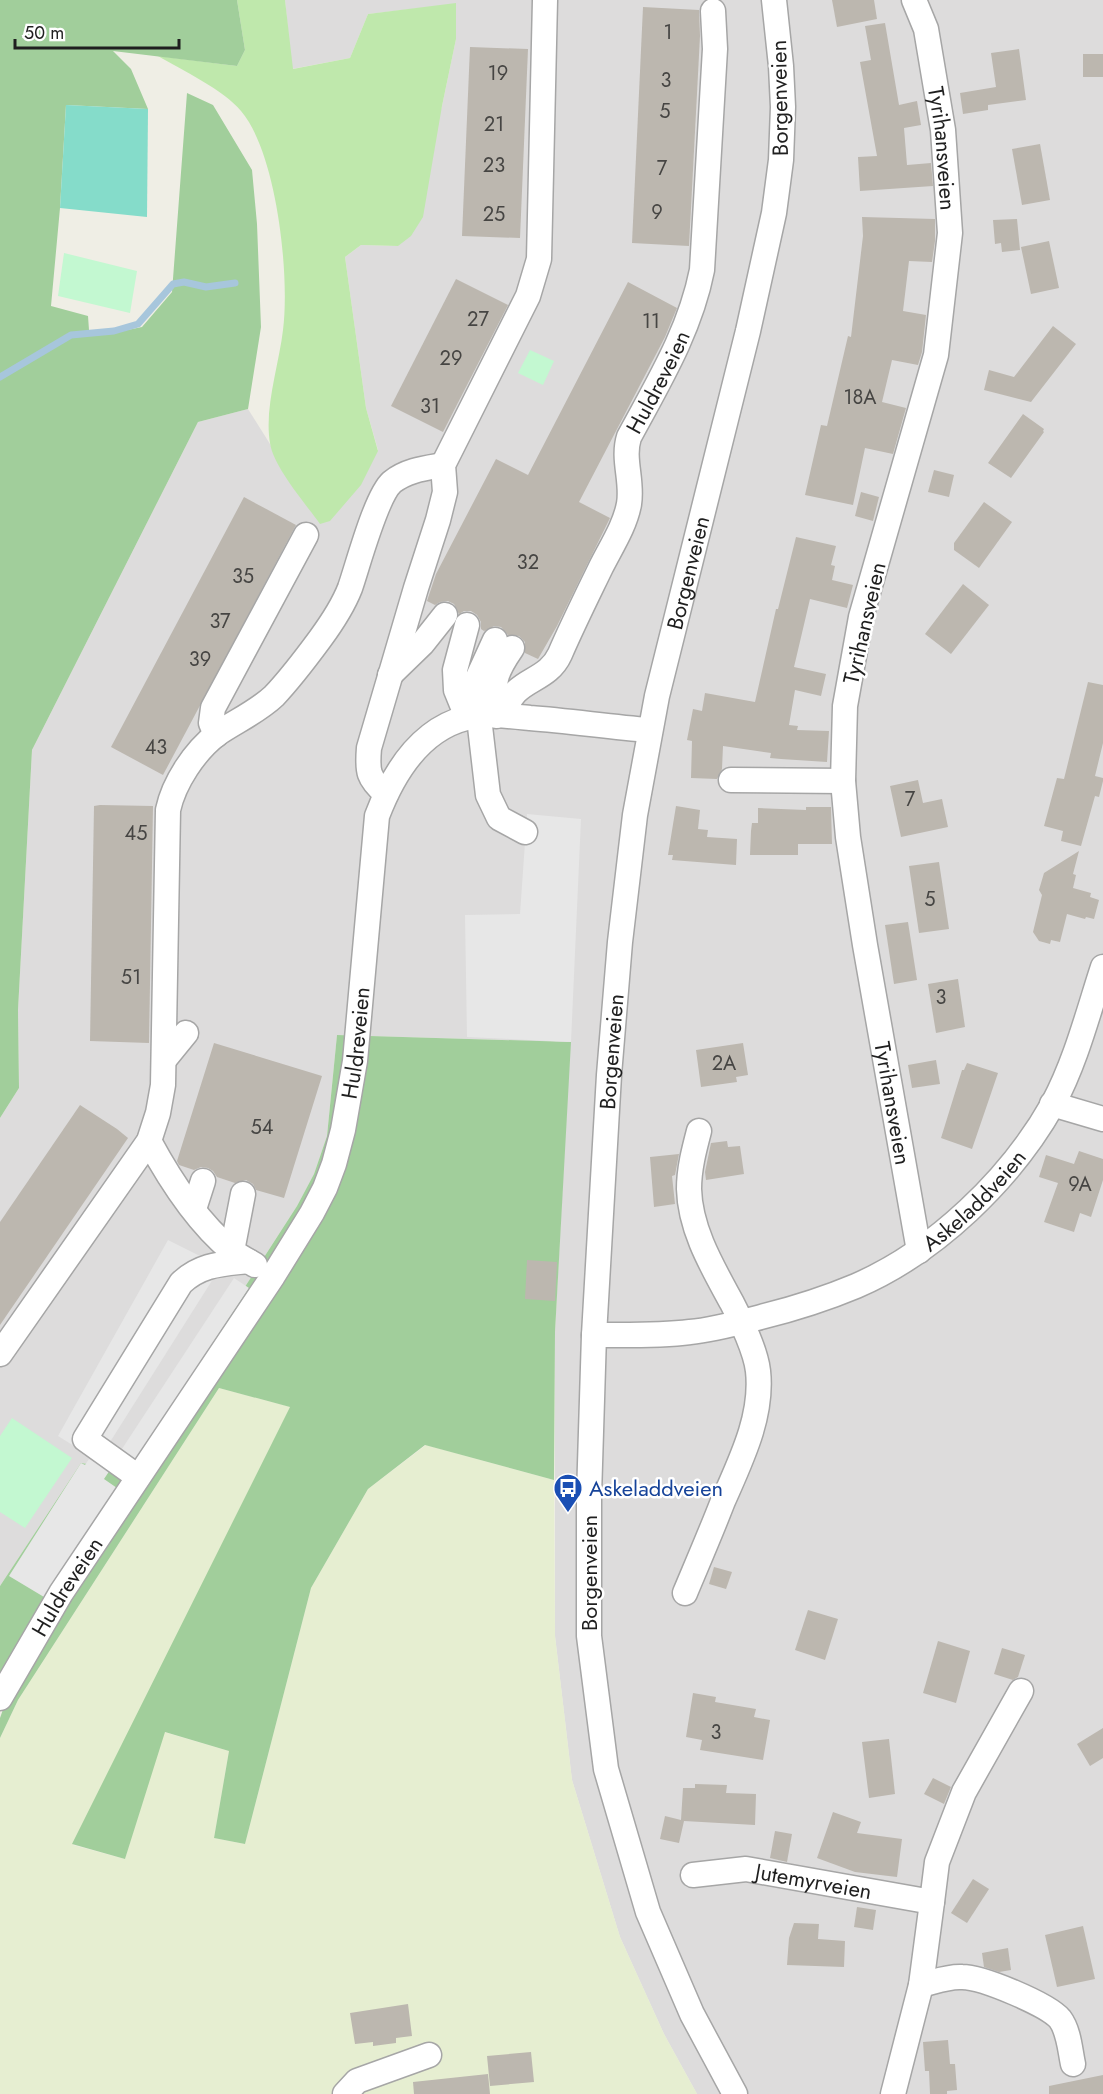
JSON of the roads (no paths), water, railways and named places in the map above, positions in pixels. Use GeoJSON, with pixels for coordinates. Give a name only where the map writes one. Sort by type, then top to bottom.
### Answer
{"type":"FeatureCollection","features":[{"type":"Feature","properties":{"kind":"street"},"geometry":{"type":"LineString","coordinates":[[386,794],[373,782],[367,768],[369,748],[445,492],[443,465],[528,296],[539,259],[545,0]]}},
{"type":"Feature","properties":{"kind":"street","name":"Borgenveien"},"geometry":{"type":"LineString","coordinates":[[735,2094],[692,2014],[648,1912],[606,1770],[589,1636],[589,1496],[594,1335],[609,1075],[620,942],[635,815],[650,730],[683,588],[748,331],[774,213],[783,107],[774,0]]}},
{"type":"Feature","properties":{"kind":"street","name":"Tyrihansveien"},"geometry":{"type":"LineString","coordinates":[[914,0],[926,29],[943,130],[950,233],[936,355],[861,618],[845,706],[843,780],[848,837],[865,945],[919,1251]]}},
{"type":"Feature","properties":{"kind":"street","name":"Huldreveien"},"geometry":{"type":"LineString","coordinates":[[0,1698],[61,1593],[273,1276],[325,1188],[343,1130],[355,1061],[378,816],[398,770],[427,738],[453,723],[487,716],[506,706],[514,691],[546,672],[558,657],[623,523],[629,505],[630,482],[626,447],[629,437],[682,336],[697,299],[702,270],[715,49],[713,11]]}},
{"type":"Feature","properties":{"kind":"street"},"geometry":{"type":"LineString","coordinates":[[0,1354],[149,1141],[159,1113],[164,1060],[168,810],[171,796],[195,757],[216,735],[253,713],[274,695],[320,638],[349,590],[381,499],[391,483],[408,472],[443,465]]}},
{"type":"Feature","properties":{"kind":"street"},"geometry":{"type":"LineString","coordinates":[[216,735],[211,723],[213,708],[306,535]]}},
{"type":"Feature","properties":{"kind":"street"},"geometry":{"type":"LineString","coordinates":[[390,675],[406,661],[446,615]]}},
{"type":"Feature","properties":{"kind":"street"},"geometry":{"type":"LineString","coordinates":[[467,626],[455,670],[456,690],[487,716],[650,730]]}},
{"type":"Feature","properties":{"kind":"street"},"geometry":{"type":"LineString","coordinates":[[504,644],[487,716],[488,795],[499,819],[525,832]]}},
{"type":"Feature","properties":{"kind":"street"},"geometry":{"type":"LineString","coordinates":[[731,780],[843,780]]}},
{"type":"Feature","properties":{"kind":"street","name":"Askeladdveien"},"geometry":{"type":"LineString","coordinates":[[594,1335],[691,1332],[807,1305],[858,1285],[919,1251],[957,1221],[996,1182],[1026,1144],[1052,1104],[1072,1061],[1103,968]]}},
{"type":"Feature","properties":{"kind":"street"},"geometry":{"type":"LineString","coordinates":[[164,1060],[186,1033]]}},
{"type":"Feature","properties":{"kind":"street"},"geometry":{"type":"LineString","coordinates":[[1052,1104],[1103,1119]]}},
{"type":"Feature","properties":{"kind":"street"},"geometry":{"type":"LineString","coordinates":[[685,1593],[743,1455],[754,1421],[758,1395],[758,1368],[741,1322],[710,1263],[694,1224],[689,1190],[692,1160],[699,1131]]}},
{"type":"Feature","properties":{"kind":"street"},"geometry":{"type":"LineString","coordinates":[[149,1141],[168,1176],[209,1228],[240,1256],[273,1276]]}},
{"type":"Feature","properties":{"kind":"street"},"geometry":{"type":"LineString","coordinates":[[194,1209],[202,1181]]}},
{"type":"Feature","properties":{"kind":"street"},"geometry":{"type":"LineString","coordinates":[[240,1256],[243,1194]]}},
{"type":"Feature","properties":{"kind":"street"},"geometry":{"type":"LineString","coordinates":[[138,1477],[85,1439],[181,1283],[193,1272],[240,1256]]}},
{"type":"Feature","properties":{"kind":"street"},"geometry":{"type":"LineString","coordinates":[[893,2094],[921,1985],[937,1862],[964,1791],[1022,1691]]}},
{"type":"Feature","properties":{"kind":"street","name":"Jutemyrveien"},"geometry":{"type":"LineString","coordinates":[[693,1875],[746,1869],[932,1902]]}},
{"type":"Feature","properties":{"kind":"street"},"geometry":{"type":"LineString","coordinates":[[921,1985],[950,1978],[974,1978],[1042,2005],[1060,2019],[1067,2033],[1073,2064]]}},
{"type":"Feature","properties":{"kind":"street"},"geometry":{"type":"LineString","coordinates":[[345,2094],[357,2081],[429,2055]]}},
{"type":"Feature","properties":{"kind":"waterway"},"geometry":{"type":"LineString","coordinates":[[0,377],[71,335],[114,331],[138,324],[173,284],[184,282],[206,287],[235,283]]}},
{"type":"Feature","properties":{"kind":"place","name":"Askeladdveien"},"geometry":{"type":"Point","coordinates":[568,1514]}}]}
